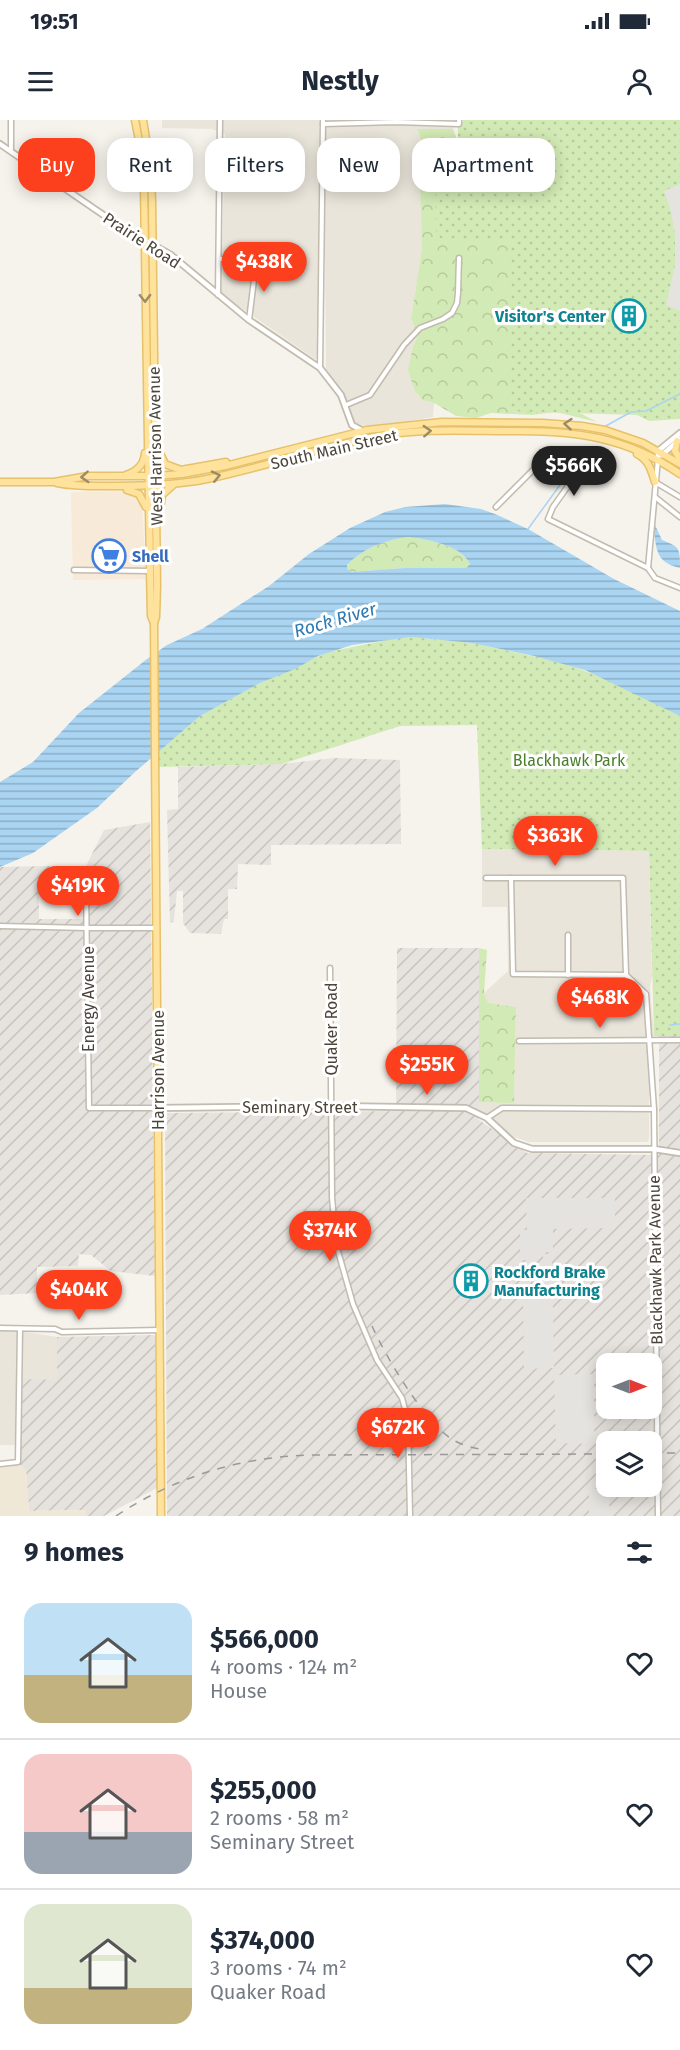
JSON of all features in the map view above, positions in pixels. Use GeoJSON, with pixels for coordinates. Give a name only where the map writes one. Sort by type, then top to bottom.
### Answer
{"type":"FeatureCollection","features":[{"type":"Feature","properties":{"kind":"main road","name":"West Harrison Avenue"},"geometry":{"type":"LineString","coordinates":[[135,120],[142,164],[149,521],[155,569]]}},
{"type":"Feature","properties":{"kind":"main road","name":"West Harrison Avenue"},"geometry":{"type":"LineString","coordinates":[[143,120],[151,180],[153,244],[156,432],[156,617],[154,623]]}},
{"type":"Feature","properties":{"kind":"main road"},"geometry":{"type":"LineString","coordinates":[[117,476],[137,470],[145,458],[147,380]]}},
{"type":"Feature","properties":{"kind":"main road","name":"South Main Street"},"geometry":{"type":"LineString","coordinates":[[54,482],[77,477],[156,476],[204,470],[384,426],[442,422],[564,424],[605,430],[643,443],[680,461]]}},
{"type":"Feature","properties":{"kind":"main road","name":"South Main Street"},"geometry":{"type":"LineString","coordinates":[[0,482],[54,482],[70,485],[182,483],[392,434],[439,430],[567,433],[594,436],[658,459],[680,474]]}},
{"type":"Feature","properties":{"kind":"main road"},"geometry":{"type":"LineString","coordinates":[[156,432],[160,457],[172,468],[181,470],[239,462]]}},
{"type":"Feature","properties":{"kind":"main road"},"geometry":{"type":"LineString","coordinates":[[567,433],[618,446],[640,455],[650,466],[655,482]]}},
{"type":"Feature","properties":{"kind":"main road"},"geometry":{"type":"LineString","coordinates":[[679,440],[675,451],[680,461]]}},
{"type":"Feature","properties":{"kind":"main road"},"geometry":{"type":"LineString","coordinates":[[155,569],[160,551],[161,499],[168,489],[182,483]]}},
{"type":"Feature","properties":{"kind":"main road"},"geometry":{"type":"LineString","coordinates":[[70,485],[82,489],[136,492],[145,505],[149,521]]}},
{"type":"Feature","properties":{"kind":"main road","name":"Harrison Avenue"},"geometry":{"type":"LineString","coordinates":[[154,623],[161,1516]]}},
{"type":"Feature","properties":{"kind":"street"},"geometry":{"type":"LineString","coordinates":[[11,120],[11,152]]}},
{"type":"Feature","properties":{"kind":"street"},"geometry":{"type":"LineString","coordinates":[[219,296],[220,120]]}},
{"type":"Feature","properties":{"kind":"street"},"geometry":{"type":"LineString","coordinates":[[320,368],[323,122],[459,122]]}},
{"type":"Feature","properties":{"kind":"street","name":"Prairie Road"},"geometry":{"type":"LineString","coordinates":[[0,144],[118,225],[171,255],[249,320],[320,368],[335,386],[346,405],[349,419]]}},
{"type":"Feature","properties":{"kind":"street"},"geometry":{"type":"LineString","coordinates":[[346,405],[370,395],[404,345],[420,328],[452,313],[459,293],[459,258]]}},
{"type":"Feature","properties":{"kind":"street"},"geometry":{"type":"LineString","coordinates":[[219,259],[242,259],[256,264],[249,320]]}},
{"type":"Feature","properties":{"kind":"street"},"geometry":{"type":"LineString","coordinates":[[349,419],[355,428],[363,431]]}},
{"type":"Feature","properties":{"kind":"street"},"geometry":{"type":"LineString","coordinates":[[340,436],[346,430],[349,419]]}},
{"type":"Feature","properties":{"kind":"street"},"geometry":{"type":"LineString","coordinates":[[648,568],[658,459],[660,452],[680,433]]}},
{"type":"Feature","properties":{"kind":"street"},"geometry":{"type":"LineString","coordinates":[[660,452],[679,440]]}},
{"type":"Feature","properties":{"kind":"street"},"geometry":{"type":"LineString","coordinates":[[496,507],[543,460],[579,472],[553,507],[548,519],[648,568],[655,578],[680,588]]}},
{"type":"Feature","properties":{"kind":"street"},"geometry":{"type":"LineString","coordinates":[[655,482],[680,497]]}},
{"type":"Feature","properties":{"kind":"street"},"geometry":{"type":"LineString","coordinates":[[654,497],[680,518]]}},
{"type":"Feature","properties":{"kind":"street"},"geometry":{"type":"LineString","coordinates":[[74,570],[155,569]]}},
{"type":"Feature","properties":{"kind":"street"},"geometry":{"type":"LineString","coordinates":[[486,878],[511,878],[624,878],[626,975],[513,974],[511,878]]}},
{"type":"Feature","properties":{"kind":"street","name":"Energy Avenue"},"geometry":{"type":"LineString","coordinates":[[86,890],[89,1108],[158,1108]]}},
{"type":"Feature","properties":{"kind":"street"},"geometry":{"type":"LineString","coordinates":[[0,926],[157,928]]}},
{"type":"Feature","properties":{"kind":"street"},"geometry":{"type":"LineString","coordinates":[[568,934],[568,975]]}},
{"type":"Feature","properties":{"kind":"street","name":"Quaker Road"},"geometry":{"type":"LineString","coordinates":[[330,968],[332,1197],[336,1244],[353,1304],[377,1360],[402,1398],[408,1420],[410,1516]]}},
{"type":"Feature","properties":{"kind":"street","name":"Blackhawk Park Avenue"},"geometry":{"type":"LineString","coordinates":[[626,975],[646,994],[650,1040],[654,1109],[658,1516]]}},
{"type":"Feature","properties":{"kind":"street"},"geometry":{"type":"LineString","coordinates":[[519,1041],[680,1040]]}},
{"type":"Feature","properties":{"kind":"street","name":"Seminary Street"},"geometry":{"type":"LineString","coordinates":[[158,1108],[331,1106],[466,1108],[488,1118],[514,1143],[532,1149],[654,1149],[680,1153]]}},
{"type":"Feature","properties":{"kind":"street"},"geometry":{"type":"LineString","coordinates":[[488,1118],[502,1108],[654,1109]]}},
{"type":"Feature","properties":{"kind":"street"},"geometry":{"type":"LineString","coordinates":[[0,1328],[55,1329],[62,1332],[160,1330]]}},
{"type":"Feature","properties":{"kind":"street"},"geometry":{"type":"LineString","coordinates":[[0,1464],[18,1462],[20,1329]]}},
{"type":"Feature","properties":{"kind":"shaded area"},"geometry":{"type":"Polygon","coordinates":[[[162,120],[319,120],[317,192],[320,192],[319,355],[317,358],[315,359],[221,294],[224,192],[305,192],[305,138],[225,138],[225,134],[212,129],[162,128],[162,120]]]}},
{"type":"Feature","properties":{"kind":"shaded area"},"geometry":{"type":"Polygon","coordinates":[[[324,120],[457,120],[453,129],[417,130],[420,138],[412,138],[412,192],[420,192],[422,248],[411,319],[418,335],[413,347],[415,391],[422,400],[434,403],[433,417],[363,429],[357,427],[339,387],[326,369],[325,192],[400,192],[400,138],[324,138],[324,120]]]}},
{"type":"Feature","properties":{"kind":"shaded area"},"geometry":{"type":"Polygon","coordinates":[[[680,184],[680,311],[666,305],[675,265],[675,235],[664,191],[680,184]]]}},
{"type":"Feature","properties":{"kind":"shaded area"},"geometry":{"type":"Polygon","coordinates":[[[126,491],[135,495],[142,503],[146,579],[73,580],[71,492],[126,491]]]}},
{"type":"Feature","properties":{"kind":"shaded area"},"geometry":{"type":"Polygon","coordinates":[[[334,758],[400,760],[401,844],[271,845],[271,865],[238,864],[237,889],[228,889],[228,919],[224,919],[221,934],[190,933],[183,923],[183,891],[177,891],[174,919],[170,923],[167,810],[178,809],[178,767],[282,764],[334,758]]]}},
{"type":"Feature","properties":{"kind":"shaded area"},"geometry":{"type":"Polygon","coordinates":[[[150,822],[155,1276],[111,1271],[91,1255],[79,1254],[78,1266],[37,1267],[37,1293],[0,1295],[0,867],[50,866],[50,892],[39,892],[39,919],[85,919],[84,870],[104,830],[150,822]]]}},
{"type":"Feature","properties":{"kind":"shaded area"},"geometry":{"type":"Polygon","coordinates":[[[482,849],[649,851],[652,977],[650,987],[654,1036],[645,1036],[649,1048],[649,1139],[647,1142],[529,1142],[511,1136],[479,1111],[479,1102],[514,1102],[516,1007],[488,1004],[484,993],[508,971],[507,907],[482,907],[482,849]]]}},
{"type":"Feature","properties":{"kind":"shaded area"},"geometry":{"type":"Polygon","coordinates":[[[397,948],[479,948],[479,1120],[527,1153],[659,1155],[659,1036],[680,1036],[680,1516],[167,1516],[165,1113],[396,1111],[397,948]]]}},
{"type":"Feature","properties":{"kind":"shaded area"},"geometry":{"type":"Polygon","coordinates":[[[526,1198],[615,1198],[615,1228],[553,1229],[553,1252],[537,1252],[536,1260],[520,1260],[520,1230],[527,1230],[526,1198]]]}},
{"type":"Feature","properties":{"kind":"shaded area"},"geometry":{"type":"Polygon","coordinates":[[[543,1254],[552,1254],[554,1368],[524,1369],[523,1289],[543,1289],[543,1254]]]}},
{"type":"Feature","properties":{"kind":"shaded area"},"geometry":{"type":"Polygon","coordinates":[[[0,1330],[57,1337],[57,1380],[18,1380],[16,1445],[0,1445],[0,1330]]]}},
{"type":"Feature","properties":{"kind":"shaded area"},"geometry":{"type":"Polygon","coordinates":[[[154,1335],[157,1488],[104,1516],[86,1516],[86,1510],[29,1511],[26,1470],[20,1465],[22,1379],[57,1380],[57,1337],[154,1335]]]}},
{"type":"Feature","properties":{"kind":"shaded area"},"geometry":{"type":"Polygon","coordinates":[[[594,1374],[594,1444],[556,1443],[554,1375],[594,1374]]]}},
{"type":"Feature","properties":{"kind":"shaded area"},"geometry":{"type":"Polygon","coordinates":[[[418,1409],[434,1430],[434,1446],[417,1446],[417,1426],[412,1424],[410,1412],[418,1409]]]}},
{"type":"Feature","properties":{"kind":"shaded area"},"geometry":{"type":"Polygon","coordinates":[[[20,1465],[26,1470],[29,1511],[86,1510],[86,1516],[0,1516],[0,1467],[20,1465]]]}},
{"type":"Feature","properties":{"kind":"shaded area"},"geometry":{"type":"Polygon","coordinates":[[[589,1486],[593,1486],[593,1489],[596,1489],[596,1497],[604,1497],[604,1501],[609,1501],[610,1516],[589,1516],[589,1486]]]}},
{"type":"Feature","properties":{"kind":"green space"},"geometry":{"type":"Polygon","coordinates":[[[463,120],[646,120],[576,411],[597,422],[556,412],[532,415],[491,413],[476,418],[456,416],[434,403],[422,400],[415,391],[408,370],[418,335],[411,319],[422,248],[420,192],[555,192],[555,138],[461,138],[463,120]]]}},
{"type":"Feature","properties":{"kind":"green space"},"geometry":{"type":"Polygon","coordinates":[[[680,120],[680,419],[649,421],[637,415],[509,411],[509,240],[436,238],[436,192],[555,192],[555,138],[458,138],[458,127],[462,122],[680,120]]]}},
{"type":"Feature","properties":{"kind":"green space"},"geometry":{"type":"Polygon","coordinates":[[[417,129],[453,129],[456,138],[420,138],[417,129]]]}},
{"type":"Feature","properties":{"kind":"green space"},"geometry":{"type":"Polygon","coordinates":[[[408,537],[443,544],[466,557],[470,564],[466,568],[404,568],[351,572],[347,569],[347,565],[353,559],[367,549],[391,540],[408,537]]]}},
{"type":"Feature","properties":{"kind":"green space","name":"Blackhawk Park"},"geometry":{"type":"Polygon","coordinates":[[[411,637],[472,643],[564,663],[609,680],[680,716],[680,1036],[654,1036],[649,851],[482,849],[477,725],[400,726],[282,764],[159,767],[158,751],[200,716],[260,683],[328,652],[411,637]]]}},
{"type":"Feature","properties":{"kind":"green space"},"geometry":{"type":"Polygon","coordinates":[[[479,948],[487,950],[484,993],[488,1003],[516,1007],[514,1103],[479,1102],[479,948]]]}},
{"type":"Feature","properties":{"kind":"water","name":"Rock River"},"geometry":{"type":"Polygon","coordinates":[[[445,504],[481,509],[495,514],[528,529],[614,579],[680,611],[680,716],[585,670],[534,656],[472,643],[411,637],[352,645],[318,656],[295,669],[260,683],[200,716],[97,808],[33,853],[0,867],[0,782],[33,762],[79,713],[167,645],[202,629],[269,586],[309,554],[350,528],[385,512],[405,507],[445,504]],[[408,537],[375,546],[353,559],[347,565],[347,569],[351,572],[404,568],[466,568],[470,564],[466,557],[443,544],[408,537]]]}},
{"type":"Feature","properties":{"kind":"water"},"geometry":{"type":"Polygon","coordinates":[[[655,525],[662,540],[678,549],[680,568],[665,562],[658,553],[653,526],[655,525]]]}},
{"type":"Feature","properties":{"kind":"waterway"},"geometry":{"type":"LineString","coordinates":[[604,427],[631,412],[646,411],[680,394]]}},
{"type":"Feature","properties":{"kind":"waterway"},"geometry":{"type":"LineString","coordinates":[[575,466],[597,448]]}},
{"type":"Feature","properties":{"kind":"waterway"},"geometry":{"type":"LineString","coordinates":[[528,529],[568,474]]}},
{"type":"Feature","properties":{"kind":"waterway"},"geometry":{"type":"LineString","coordinates":[[670,1025],[680,1024]]}},
{"type":"Feature","properties":{"kind":"railway"},"geometry":{"type":"LineString","coordinates":[[372,1326],[395,1370],[439,1429],[454,1440],[481,1449]]}},
{"type":"Feature","properties":{"kind":"railway"},"geometry":{"type":"LineString","coordinates":[[662,1453],[680,1453]]}},
{"type":"Feature","properties":{"kind":"railway"},"geometry":{"type":"LineString","coordinates":[[116,1516],[187,1479],[236,1464],[262,1459],[315,1455],[596,1454]]}},
{"type":"Feature","properties":{"kind":"place","name":"Visitor's Center"},"geometry":{"type":"Point","coordinates":[629,316]}},
{"type":"Feature","properties":{"kind":"place","name":"Shell"},"geometry":{"type":"Point","coordinates":[109,556]}},
{"type":"Feature","properties":{"kind":"place","name":"Rockford Brake Manufacturing"},"geometry":{"type":"Point","coordinates":[471,1281]}}]}
